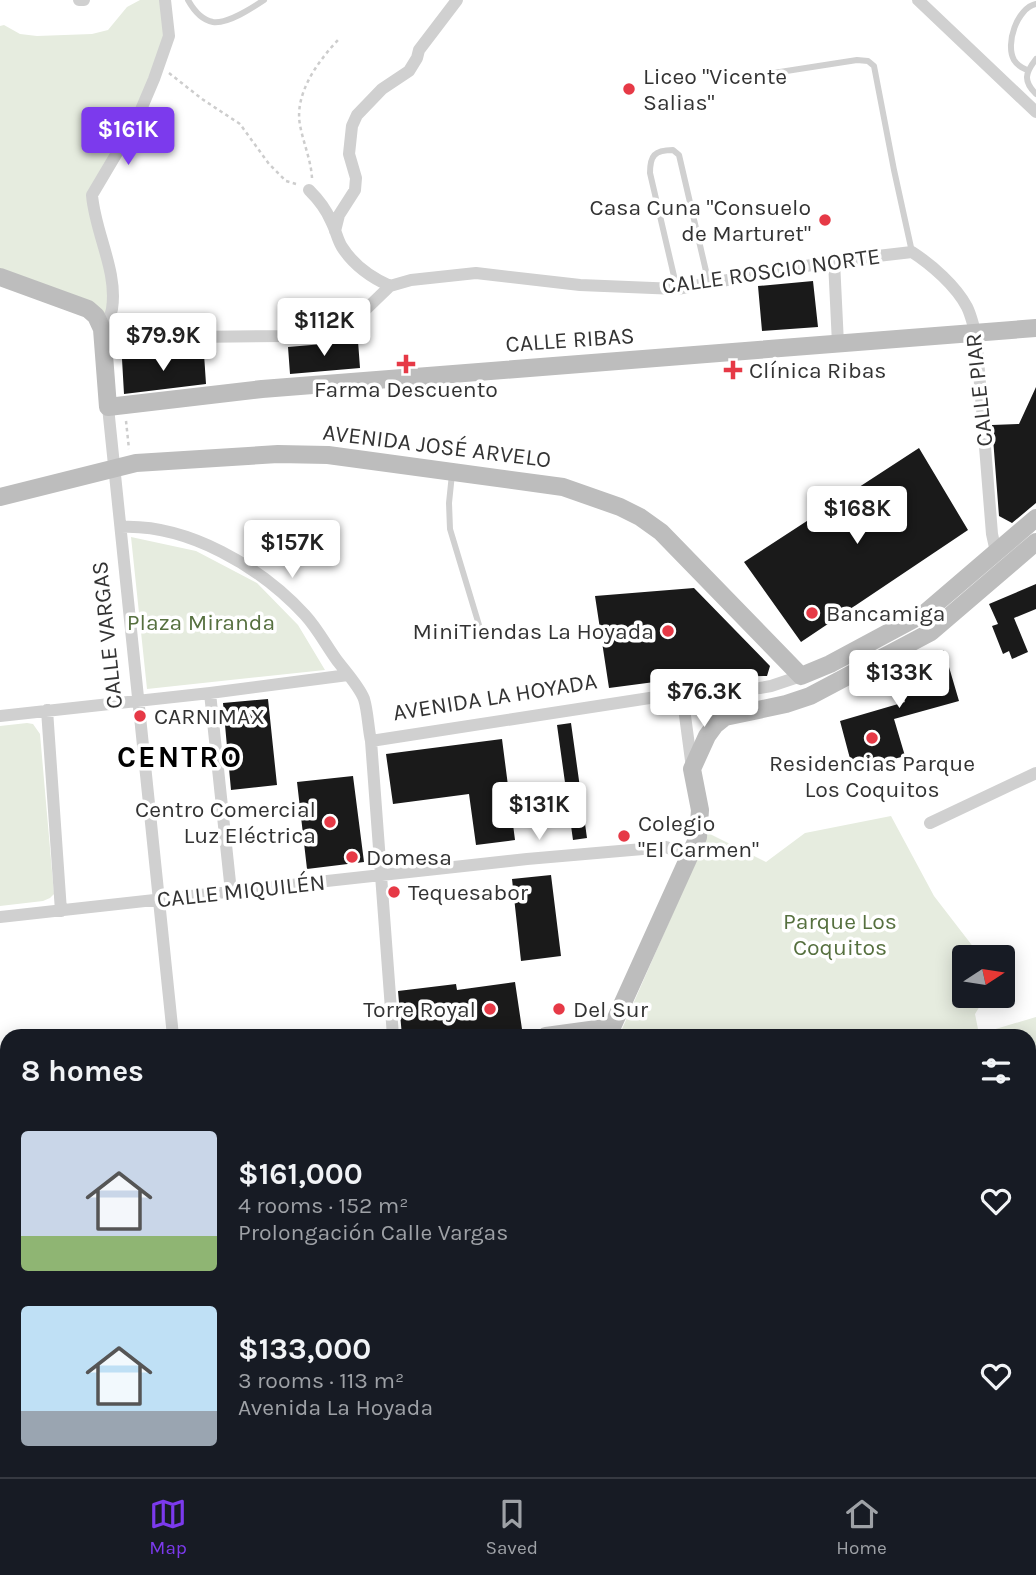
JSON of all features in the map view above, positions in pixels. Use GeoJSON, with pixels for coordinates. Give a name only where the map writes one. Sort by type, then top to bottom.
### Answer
{"type":"FeatureCollection","features":[{"type":"Feature","properties":{"kind":"street"},"geometry":{"type":"LineString","coordinates":[[79,0],[84,0]]}},
{"type":"Feature","properties":{"kind":"street"},"geometry":{"type":"LineString","coordinates":[[102,331],[112,312],[113,288],[93,209],[92,195],[136,119],[159,67],[169,36],[165,0]]}},
{"type":"Feature","properties":{"kind":"street"},"geometry":{"type":"LineString","coordinates":[[335,231],[339,215],[355,190],[356,178],[349,146],[357,115],[382,89],[409,71],[419,50],[457,0]]}},
{"type":"Feature","properties":{"kind":"street"},"geometry":{"type":"LineString","coordinates":[[918,0],[1036,112]]}},
{"type":"Feature","properties":{"kind":"street"},"geometry":{"type":"LineString","coordinates":[[102,331],[190,337],[288,336],[332,333],[344,327],[390,286],[359,268],[342,247],[332,222],[311,192]]}},
{"type":"Feature","properties":{"kind":"street","name":"CALLE ROSCIO NORTE"},"geometry":{"type":"LineString","coordinates":[[390,286],[411,280],[476,273],[580,285],[677,289],[834,261],[912,252]]}},
{"type":"Feature","properties":{"kind":"street","name":"CALLE PIAR"},"geometry":{"type":"LineString","coordinates":[[912,252],[932,266],[957,294],[967,307],[976,334],[992,534],[996,552]]}},
{"type":"Feature","properties":{"kind":"street"},"geometry":{"type":"LineString","coordinates":[[834,261],[838,344]]}},
{"type":"Feature","properties":{"kind":"street"},"geometry":{"type":"LineString","coordinates":[[0,277],[88,309],[96,316],[102,331],[109,417]]}},
{"type":"Feature","properties":{"kind":"street","name":"CALLE RIBAS"},"geometry":{"type":"LineString","coordinates":[[109,417],[262,389],[1036,328]]}},
{"type":"Feature","properties":{"kind":"street","name":"CALLE VARGAS"},"geometry":{"type":"LineString","coordinates":[[109,417],[172,1029]]}},
{"type":"Feature","properties":{"kind":"street","name":"AVENIDA JOSÉ ARVELO"},"geometry":{"type":"LineString","coordinates":[[0,498],[136,463],[278,454],[328,455],[563,487],[620,507],[661,532],[801,676]]}},
{"type":"Feature","properties":{"kind":"street","name":"AVENIDA LA HOYADA"},"geometry":{"type":"LineString","coordinates":[[371,741],[682,693],[771,687],[830,664],[925,613],[1036,518]]}},
{"type":"Feature","properties":{"kind":"street"},"geometry":{"type":"LineString","coordinates":[[121,527],[141,526],[192,539],[258,573],[306,616],[363,698],[371,741],[392,1029]]}},
{"type":"Feature","properties":{"kind":"street"},"geometry":{"type":"LineString","coordinates":[[692,769],[707,736],[715,725],[725,718],[810,696],[931,632],[1036,542]]}},
{"type":"Feature","properties":{"kind":"street"},"geometry":{"type":"LineString","coordinates":[[0,716],[348,675]]}},
{"type":"Feature","properties":{"kind":"street"},"geometry":{"type":"LineString","coordinates":[[210,693],[231,892]]}},
{"type":"Feature","properties":{"kind":"street"},"geometry":{"type":"LineString","coordinates":[[612,1029],[698,837],[700,810],[682,693]]}},
{"type":"Feature","properties":{"kind":"street"},"geometry":{"type":"LineString","coordinates":[[47,710],[61,911]]}},
{"type":"Feature","properties":{"kind":"street"},"geometry":{"type":"LineString","coordinates":[[930,822],[1036,773]]}},
{"type":"Feature","properties":{"kind":"street","name":"CALLE MIQUILÉN"},"geometry":{"type":"LineString","coordinates":[[0,917],[527,859],[666,847],[690,857]]}},
{"type":"Feature","properties":{"kind":"lane"},"geometry":{"type":"LineString","coordinates":[[188,0],[204,18],[214,22],[233,18],[264,0]]}},
{"type":"Feature","properties":{"kind":"lane"},"geometry":{"type":"LineString","coordinates":[[1027,70],[1014,61],[1011,38],[1022,13],[1030,5],[1036,4]]}},
{"type":"Feature","properties":{"kind":"lane"},"geometry":{"type":"LineString","coordinates":[[1036,59],[1027,70],[1027,81],[1036,94]]}},
{"type":"Feature","properties":{"kind":"lane"},"geometry":{"type":"LineString","coordinates":[[767,74],[857,60],[868,61],[874,66],[912,252]]}},
{"type":"Feature","properties":{"kind":"lane"},"geometry":{"type":"LineString","coordinates":[[677,289],[650,173],[650,161],[654,155],[665,150],[673,150],[679,155],[709,284]]}},
{"type":"Feature","properties":{"kind":"lane"},"geometry":{"type":"LineString","coordinates":[[453,472],[449,503],[450,529],[479,625]]}},
{"type":"Feature","properties":{"kind":"path"},"geometry":{"type":"LineString","coordinates":[[311,192],[312,173],[300,125],[302,93],[325,53],[340,38]]}},
{"type":"Feature","properties":{"kind":"path"},"geometry":{"type":"LineString","coordinates":[[159,67],[244,128],[262,156],[286,181],[311,192]]}},
{"type":"Feature","properties":{"kind":"path"},"geometry":{"type":"LineString","coordinates":[[109,417],[126,416],[130,453],[144,463]]}},
{"type":"Feature","properties":{"kind":"green space"},"geometry":{"type":"Polygon","coordinates":[[[140,0],[165,0],[169,36],[154,79],[92,195],[112,312],[96,316],[0,277],[0,26],[4,25],[20,34],[37,36],[92,34],[108,30],[127,7],[140,0]]]}},
{"type":"Feature","properties":{"kind":"green space","name":"Plaza Miranda"},"geometry":{"type":"Polygon","coordinates":[[[131,537],[196,551],[257,583],[298,625],[325,670],[147,689],[131,537]]]}},
{"type":"Feature","properties":{"kind":"green space"},"geometry":{"type":"Polygon","coordinates":[[[33,724],[40,734],[54,894],[43,901],[0,906],[0,726],[33,724]]]}},
{"type":"Feature","properties":{"kind":"green space","name":"Parque Los Coquitos"},"geometry":{"type":"Polygon","coordinates":[[[891,816],[934,896],[972,945],[952,945],[952,1008],[979,1008],[975,1014],[978,1029],[622,1029],[708,833],[766,862],[805,833],[891,816]]]}},
{"type":"Feature","properties":{"kind":"green space","name":"Parque Los Coquitos"},"geometry":{"type":"Polygon","coordinates":[[[1036,1017],[1036,1029],[996,1029],[1036,1017]]]}},
{"type":"Feature","properties":{"kind":"building"},"geometry":{"type":"Polygon","coordinates":[[[813,281],[818,327],[762,331],[758,286],[813,281]]]}},
{"type":"Feature","properties":{"kind":"building"},"geometry":{"type":"Polygon","coordinates":[[[358,341],[360,368],[290,374],[288,347],[358,341]]]}},
{"type":"Feature","properties":{"kind":"building"},"geometry":{"type":"Polygon","coordinates":[[[204,354],[206,384],[124,394],[122,359],[204,354]]]}},
{"type":"Feature","properties":{"kind":"building"},"geometry":{"type":"Polygon","coordinates":[[[1036,387],[1036,503],[1012,523],[999,516],[992,425],[1019,424],[1036,387]]]}},
{"type":"Feature","properties":{"kind":"building"},"geometry":{"type":"Polygon","coordinates":[[[919,448],[968,530],[801,642],[744,562],[919,448]]]}},
{"type":"Feature","properties":{"kind":"building"},"geometry":{"type":"Polygon","coordinates":[[[1036,584],[1036,609],[1014,618],[1028,652],[1012,659],[1009,651],[1003,654],[992,626],[998,624],[989,604],[1036,584]]]}},
{"type":"Feature","properties":{"kind":"building","name":"MiniTiendas La Hoyada"},"geometry":{"type":"Polygon","coordinates":[[[694,588],[770,666],[767,676],[685,678],[609,688],[595,596],[694,588]]]}},
{"type":"Feature","properties":{"kind":"building"},"geometry":{"type":"Polygon","coordinates":[[[944,650],[959,701],[894,719],[905,756],[853,770],[840,721],[905,702],[894,665],[944,650]]]}},
{"type":"Feature","properties":{"kind":"building"},"geometry":{"type":"Polygon","coordinates":[[[268,699],[277,785],[231,790],[223,703],[268,699]]]}},
{"type":"Feature","properties":{"kind":"building"},"geometry":{"type":"Polygon","coordinates":[[[571,723],[587,838],[573,840],[557,725],[571,723]]]}},
{"type":"Feature","properties":{"kind":"building"},"geometry":{"type":"Polygon","coordinates":[[[502,739],[515,840],[476,845],[469,794],[393,804],[386,754],[502,739]]]}},
{"type":"Feature","properties":{"kind":"building","name":"Centro Comercial Luz Eléctrica"},"geometry":{"type":"Polygon","coordinates":[[[353,776],[364,862],[307,869],[297,782],[353,776]]]}},
{"type":"Feature","properties":{"kind":"building"},"geometry":{"type":"Polygon","coordinates":[[[551,875],[561,956],[521,961],[512,879],[551,875]]]}},
{"type":"Feature","properties":{"kind":"building"},"geometry":{"type":"Polygon","coordinates":[[[515,982],[522,1029],[401,1029],[398,991],[456,984],[457,990],[515,982]]]}},
{"type":"Feature","properties":{"kind":"place","name":"Liceo \"Vicente Salias\""},"geometry":{"type":"Point","coordinates":[629,89]}},
{"type":"Feature","properties":{"kind":"place","name":"Casa Cuna \"Consuelo de Marturet\""},"geometry":{"type":"Point","coordinates":[825,220]}},
{"type":"Feature","properties":{"kind":"place","name":"Farma Descuento"},"geometry":{"type":"Point","coordinates":[406,364]}},
{"type":"Feature","properties":{"kind":"place","name":"Clínica Ribas"},"geometry":{"type":"Point","coordinates":[733,370]}},
{"type":"Feature","properties":{"kind":"place","name":"Bancamiga"},"geometry":{"type":"Point","coordinates":[812,613]}},
{"type":"Feature","properties":{"kind":"place","name":"MiniTiendas La Hoyada"},"geometry":{"type":"Point","coordinates":[668,631]}},
{"type":"Feature","properties":{"kind":"place","name":"CARNIMAX"},"geometry":{"type":"Point","coordinates":[140,716]}},
{"type":"Feature","properties":{"kind":"place","name":"Residencias Parque Los Coquitos"},"geometry":{"type":"Point","coordinates":[872,738]}},
{"type":"Feature","properties":{"kind":"place","name":"Centro Comercial Luz Eléctrica"},"geometry":{"type":"Point","coordinates":[330,822]}},
{"type":"Feature","properties":{"kind":"place","name":"Colegio \"El Carmen\""},"geometry":{"type":"Point","coordinates":[624,836]}},
{"type":"Feature","properties":{"kind":"place","name":"Domesa"},"geometry":{"type":"Point","coordinates":[352,857]}},
{"type":"Feature","properties":{"kind":"place","name":"Tequesabor"},"geometry":{"type":"Point","coordinates":[394,892]}},
{"type":"Feature","properties":{"kind":"place","name":"Torre Royal"},"geometry":{"type":"Point","coordinates":[490,1009]}},
{"type":"Feature","properties":{"kind":"place","name":"Del Sur"},"geometry":{"type":"Point","coordinates":[559,1009]}},
{"type":"Feature","properties":{"kind":"district","name":"CENTRO"},"geometry":{"type":"Point","coordinates":[180,757]}}]}
